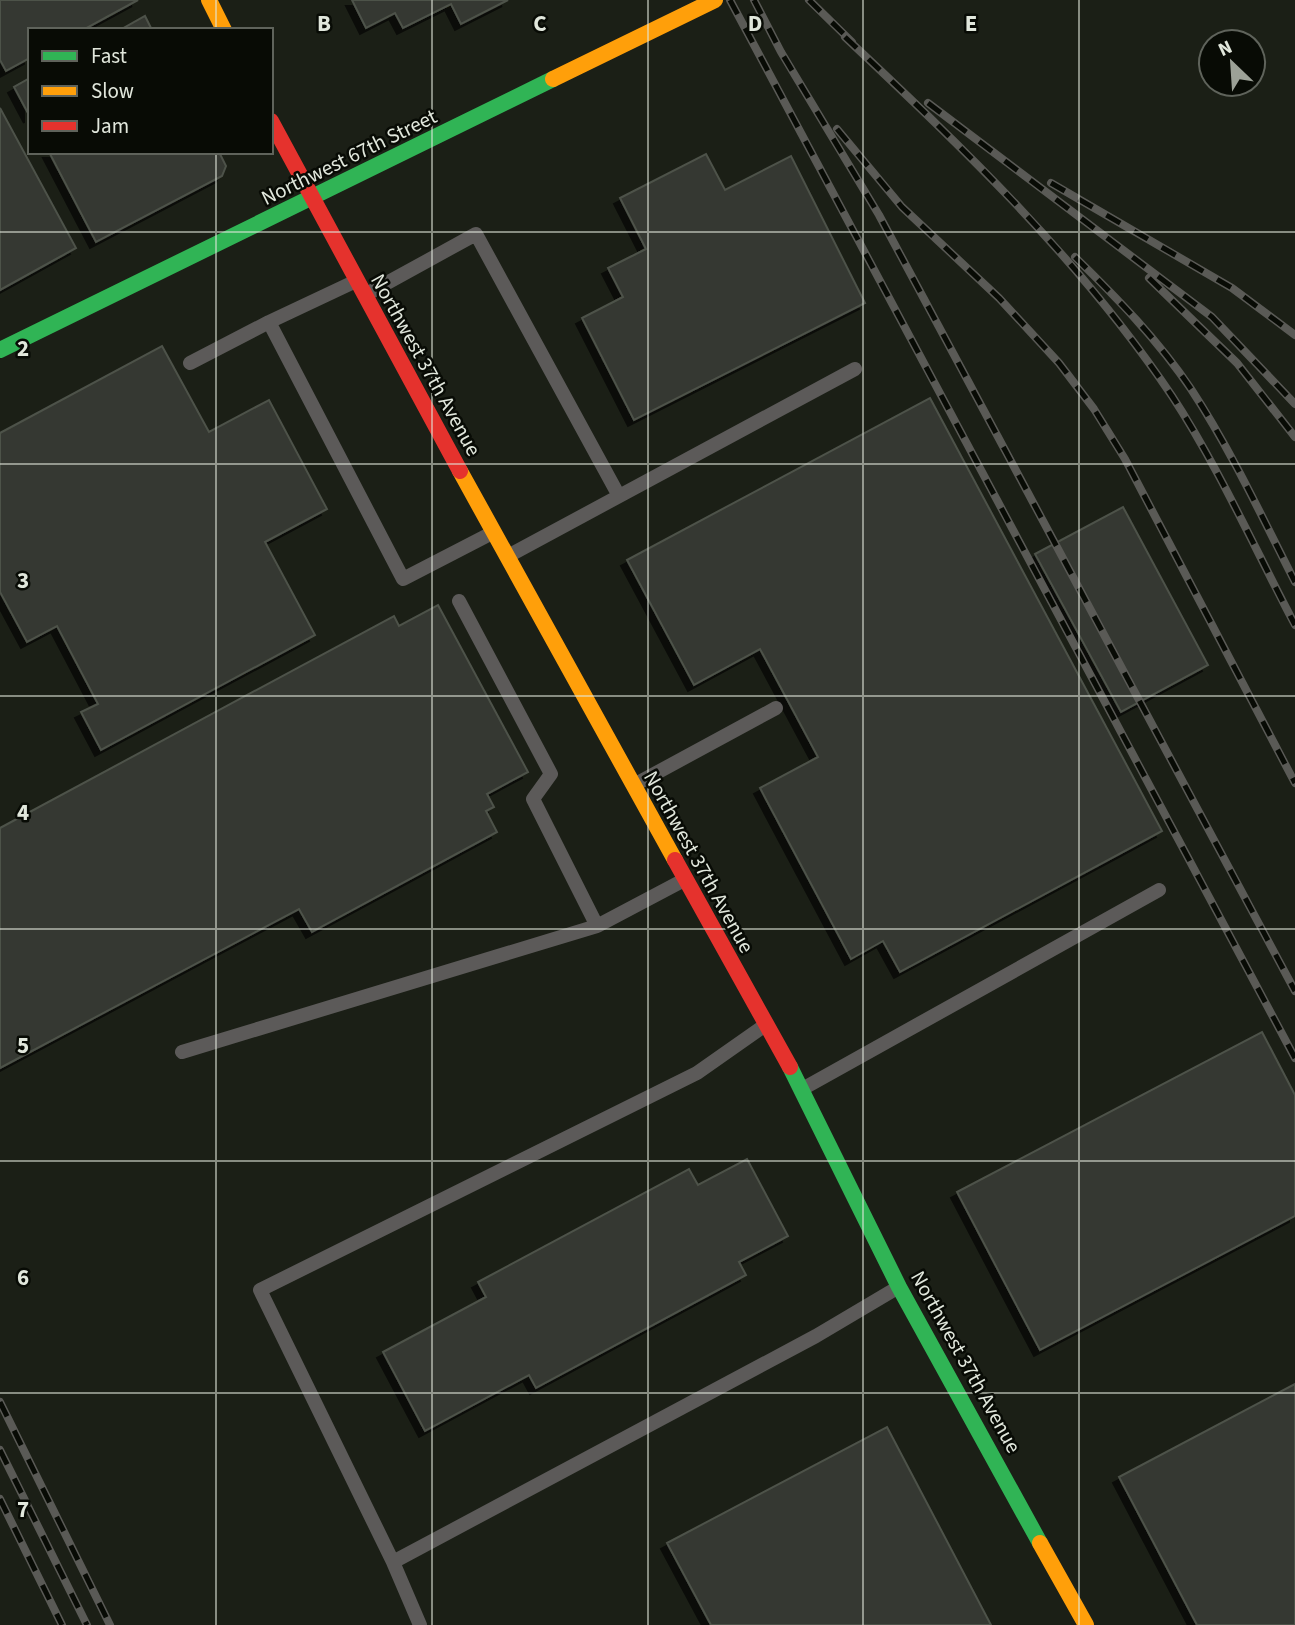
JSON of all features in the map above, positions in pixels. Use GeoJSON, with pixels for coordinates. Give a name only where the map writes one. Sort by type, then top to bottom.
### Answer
{"type":"FeatureCollection","features":[{"type":"Feature","properties":{"kind":"street"},"geometry":{"type":"LineString","coordinates":[[209,0],[223,28]]}},
{"type":"Feature","properties":{"kind":"street","name":"Northwest 67th Street"},"geometry":{"type":"LineString","coordinates":[[0,350],[715,0]]}},
{"type":"Feature","properties":{"kind":"street","name":"Northwest 37th Avenue"},"geometry":{"type":"LineString","coordinates":[[273,125],[493,532],[802,1089],[899,1287],[1085,1622]]}},
{"type":"Feature","properties":{"kind":"lane"},"geometry":{"type":"LineString","coordinates":[[190,363],[269,322],[360,288],[476,234],[619,496]]}},
{"type":"Feature","properties":{"kind":"lane"},"geometry":{"type":"LineString","coordinates":[[269,322],[402,579],[493,532]]}},
{"type":"Feature","properties":{"kind":"lane"},"geometry":{"type":"LineString","coordinates":[[507,557],[855,369]]}},
{"type":"Feature","properties":{"kind":"lane"},"geometry":{"type":"LineString","coordinates":[[459,601],[551,774],[533,799],[597,926]]}},
{"type":"Feature","properties":{"kind":"lane"},"geometry":{"type":"LineString","coordinates":[[633,785],[776,708]]}},
{"type":"Feature","properties":{"kind":"lane"},"geometry":{"type":"LineString","coordinates":[[182,1052],[597,926],[684,880]]}},
{"type":"Feature","properties":{"kind":"lane"},"geometry":{"type":"LineString","coordinates":[[802,1089],[1159,890]]}},
{"type":"Feature","properties":{"kind":"lane"},"geometry":{"type":"LineString","coordinates":[[420,1625],[393,1562],[260,1290],[696,1073],[765,1025]]}},
{"type":"Feature","properties":{"kind":"lane"},"geometry":{"type":"LineString","coordinates":[[393,1562],[786,1353],[899,1287]]}},
{"type":"Feature","properties":{"kind":"lane"},"geometry":{"type":"LineString","coordinates":[[1066,1625],[1085,1622]]}},
{"type":"Feature","properties":{"kind":"building"},"geometry":{"type":"Polygon","coordinates":[[[0,0],[138,0],[87,28],[28,28],[28,59],[6,71],[0,60],[0,0]]]}},
{"type":"Feature","properties":{"kind":"building"},"geometry":{"type":"Polygon","coordinates":[[[352,0],[508,0],[461,24],[451,4],[403,28],[395,13],[366,28],[352,0]]]}},
{"type":"Feature","properties":{"kind":"building"},"geometry":{"type":"Polygon","coordinates":[[[145,16],[151,28],[124,28],[145,16]]]}},
{"type":"Feature","properties":{"kind":"building"},"geometry":{"type":"Polygon","coordinates":[[[28,79],[28,113],[14,87],[28,79]]]}},
{"type":"Feature","properties":{"kind":"building"},"geometry":{"type":"Polygon","coordinates":[[[0,108],[76,248],[0,290],[0,108]]]}},
{"type":"Feature","properties":{"kind":"building"},"geometry":{"type":"Polygon","coordinates":[[[50,154],[220,154],[226,166],[222,176],[96,242],[50,154]]]}},
{"type":"Feature","properties":{"kind":"building"},"geometry":{"type":"Polygon","coordinates":[[[706,154],[725,190],[791,156],[865,303],[634,420],[582,318],[623,297],[608,268],[646,249],[620,198],[706,154]]]}},
{"type":"Feature","properties":{"kind":"building"},"geometry":{"type":"Polygon","coordinates":[[[162,346],[209,432],[269,400],[327,509],[265,542],[315,635],[101,750],[81,712],[98,704],[57,626],[27,642],[0,592],[0,433],[162,346]]]}},
{"type":"Feature","properties":{"kind":"building"},"geometry":{"type":"Polygon","coordinates":[[[930,398],[1162,831],[900,972],[883,941],[851,959],[760,788],[818,757],[760,649],[694,685],[627,560],[930,398]]]}},
{"type":"Feature","properties":{"kind":"building"},"geometry":{"type":"Polygon","coordinates":[[[1123,507],[1208,665],[1121,712],[1035,554],[1123,507]]]}},
{"type":"Feature","properties":{"kind":"building"},"geometry":{"type":"Polygon","coordinates":[[[438,605],[528,772],[487,794],[494,807],[486,811],[497,832],[312,932],[299,909],[0,1068],[0,828],[394,616],[399,626],[438,605]]]}},
{"type":"Feature","properties":{"kind":"building"},"geometry":{"type":"Polygon","coordinates":[[[1262,1032],[1295,1095],[1295,1216],[1040,1350],[957,1192],[1262,1032]]]}},
{"type":"Feature","properties":{"kind":"building"},"geometry":{"type":"Polygon","coordinates":[[[747,1159],[788,1236],[739,1262],[746,1275],[536,1388],[529,1375],[425,1431],[383,1352],[486,1297],[478,1282],[689,1169],[698,1185],[747,1159]]]}},
{"type":"Feature","properties":{"kind":"building"},"geometry":{"type":"Polygon","coordinates":[[[1295,1384],[1295,1625],[1197,1625],[1119,1477],[1295,1384]]]}},
{"type":"Feature","properties":{"kind":"building"},"geometry":{"type":"Polygon","coordinates":[[[887,1427],[991,1625],[711,1625],[667,1543],[887,1427]]]}},
{"type":"Feature","properties":{"kind":"railway"},"geometry":{"type":"LineString","coordinates":[[730,0],[1295,1058]]}},
{"type":"Feature","properties":{"kind":"railway"},"geometry":{"type":"LineString","coordinates":[[754,0],[781,52],[879,215],[1295,991]]}},
{"type":"Feature","properties":{"kind":"railway"},"geometry":{"type":"LineString","coordinates":[[809,0],[852,42]]}},
{"type":"Feature","properties":{"kind":"railway"},"geometry":{"type":"LineString","coordinates":[[845,37],[1019,207],[1099,298],[1136,346],[1172,396],[1205,451],[1295,625]]}},
{"type":"Feature","properties":{"kind":"railway"},"geometry":{"type":"LineString","coordinates":[[928,103],[1212,317],[1295,404]]}},
{"type":"Feature","properties":{"kind":"railway"},"geometry":{"type":"LineString","coordinates":[[837,129],[902,207],[999,298],[1059,363],[1094,409],[1125,459],[1295,783]]}},
{"type":"Feature","properties":{"kind":"railway"},"geometry":{"type":"LineString","coordinates":[[1051,183],[1232,288],[1295,335]]}},
{"type":"Feature","properties":{"kind":"railway"},"geometry":{"type":"LineString","coordinates":[[1075,257],[1136,320],[1165,353],[1191,389],[1233,460],[1295,582]]}},
{"type":"Feature","properties":{"kind":"railway"},"geometry":{"type":"LineString","coordinates":[[1149,278],[1237,363],[1295,437]]}},
{"type":"Feature","properties":{"kind":"railway"},"geometry":{"type":"LineString","coordinates":[[0,1402],[110,1625]]}},
{"type":"Feature","properties":{"kind":"railway"},"geometry":{"type":"LineString","coordinates":[[0,1450],[87,1625]]}},
{"type":"Feature","properties":{"kind":"railway"},"geometry":{"type":"LineString","coordinates":[[0,1499],[62,1625]]}},
{"type":"Feature","properties":{"kind":"traffic: fast"},"geometry":{"type":"LineString","coordinates":[[0,350],[553,79]]}},
{"type":"Feature","properties":{"kind":"traffic: fast"},"geometry":{"type":"LineString","coordinates":[[790,1067],[899,1287],[1040,1543]]}},
{"type":"Feature","properties":{"kind":"traffic: slow"},"geometry":{"type":"LineString","coordinates":[[209,0],[223,28]]}},
{"type":"Feature","properties":{"kind":"traffic: slow"},"geometry":{"type":"LineString","coordinates":[[553,79],[715,0]]}},
{"type":"Feature","properties":{"kind":"traffic: slow"},"geometry":{"type":"LineString","coordinates":[[460,471],[675,860]]}},
{"type":"Feature","properties":{"kind":"traffic: slow"},"geometry":{"type":"LineString","coordinates":[[1040,1543],[1086,1625]]}},
{"type":"Feature","properties":{"kind":"traffic: jam"},"geometry":{"type":"LineString","coordinates":[[273,125],[460,471]]}},
{"type":"Feature","properties":{"kind":"traffic: jam"},"geometry":{"type":"LineString","coordinates":[[675,860],[790,1067]]}}]}
